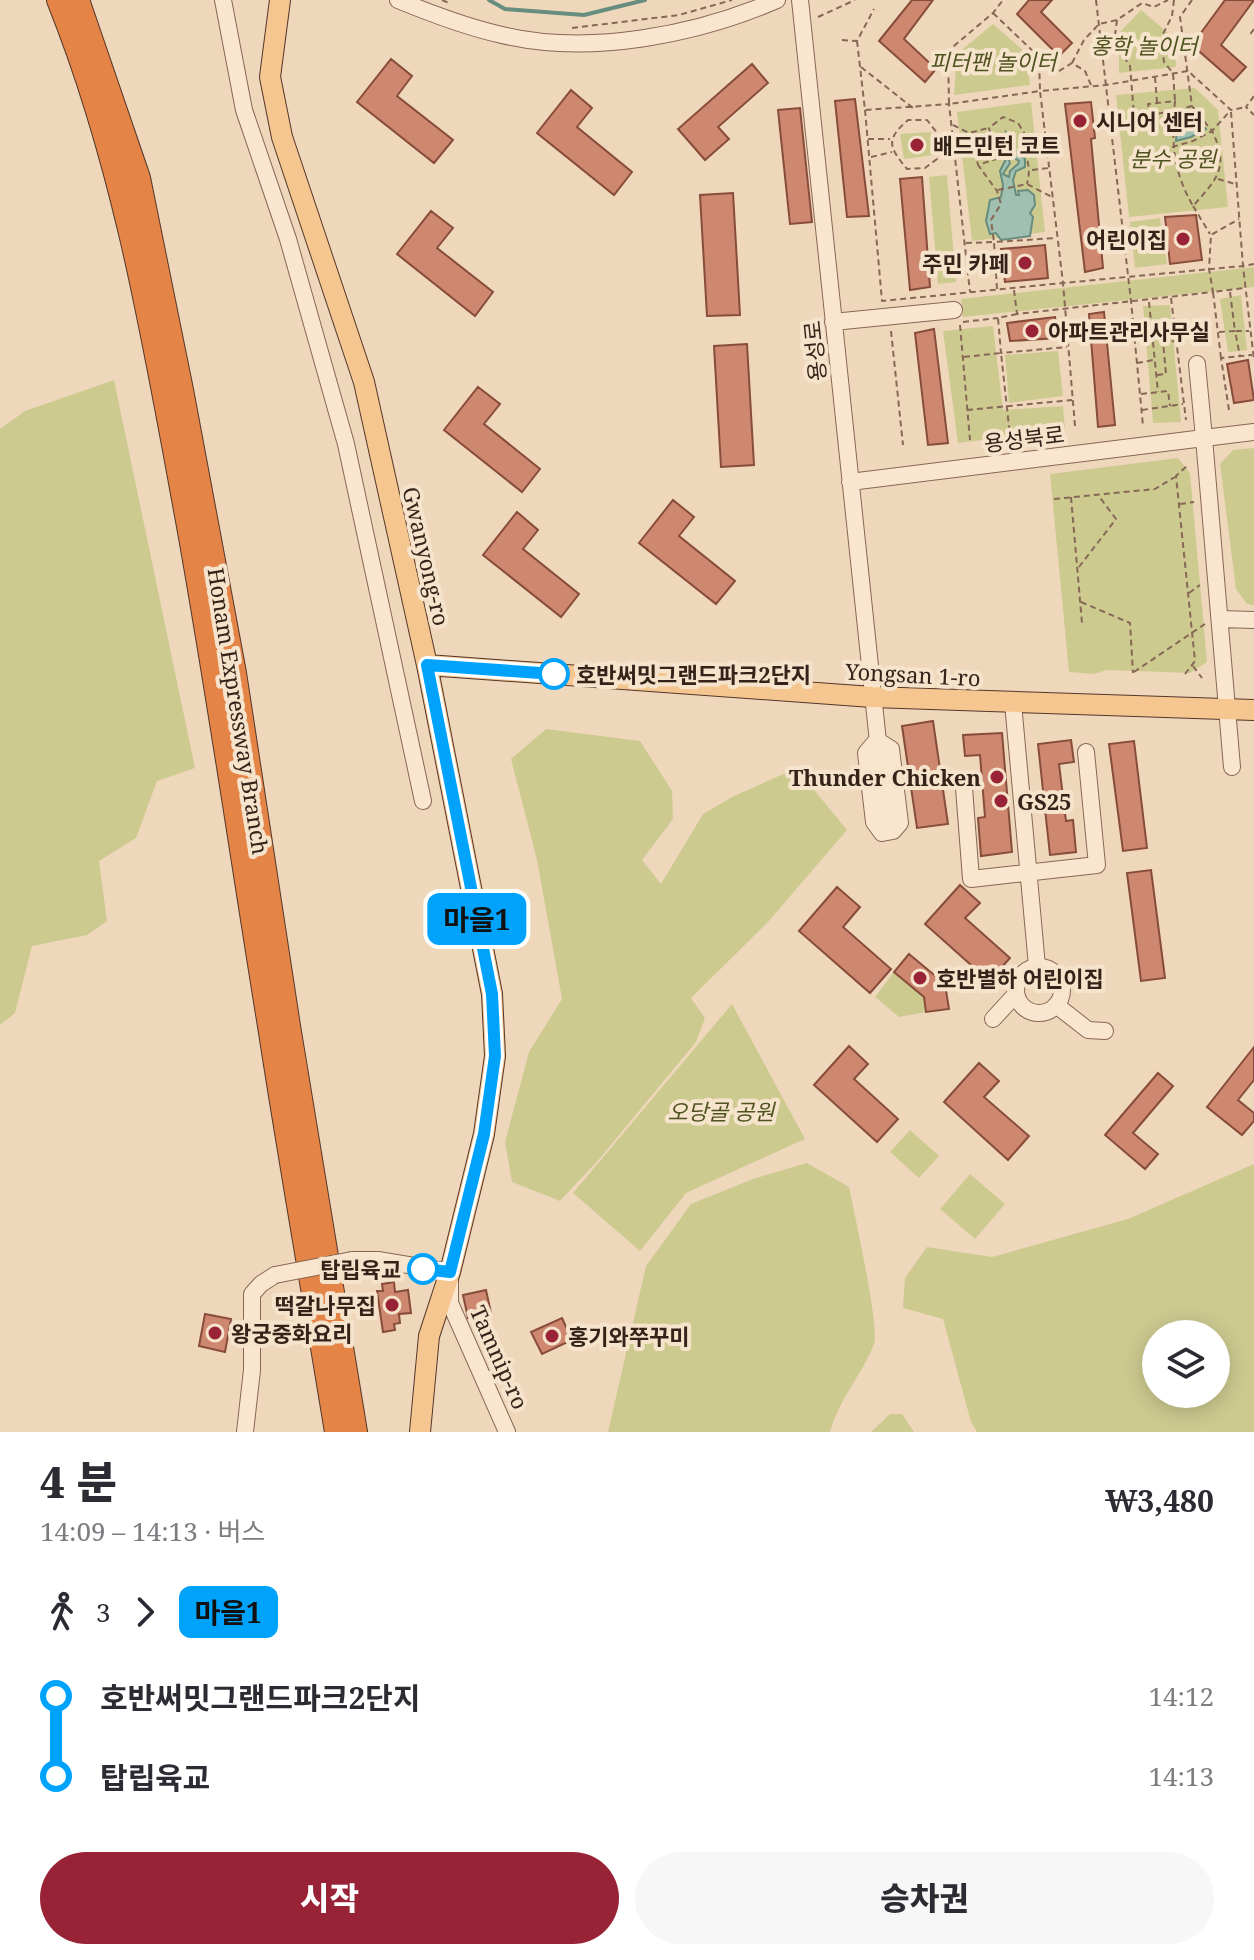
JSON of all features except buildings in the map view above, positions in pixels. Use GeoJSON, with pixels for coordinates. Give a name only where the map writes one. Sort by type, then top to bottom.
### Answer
{"type":"FeatureCollection","features":[{"type":"Feature","properties":{"kind":"highway","name":"Honam Expressway Branch"},"geometry":{"type":"LineString","coordinates":[[64,1],[120,187],[158,367],[215,673],[269,1029],[336,1432]]}},
{"type":"Feature","properties":{"kind":"highway","name":"Honam Expressway Branch"},"geometry":{"type":"LineString","coordinates":[[64,1],[139,178],[235,673],[356,1432]]}},
{"type":"Feature","properties":{"kind":"main road","name":"Gwanyong-ro"},"geometry":{"type":"LineString","coordinates":[[280,0],[270,77],[282,137],[364,382],[427,665],[492,994],[495,1056],[484,1134],[450,1272]]}},
{"type":"Feature","properties":{"kind":"main road","name":"Yongsan 1-ro"},"geometry":{"type":"LineString","coordinates":[[427,665],[872,697],[1254,710]]}},
{"type":"Feature","properties":{"kind":"main road","name":"Tamnip-ro"},"geometry":{"type":"LineString","coordinates":[[420,1432],[429,1336],[450,1272]]}},
{"type":"Feature","properties":{"kind":"street"},"geometry":{"type":"LineString","coordinates":[[223,0],[244,110],[288,239],[346,444],[423,801]]}},
{"type":"Feature","properties":{"kind":"street"},"geometry":{"type":"LineString","coordinates":[[398,0],[446,20],[505,36],[562,43],[660,36],[751,11],[777,0]]}},
{"type":"Feature","properties":{"kind":"street","name":"용성로"},"geometry":{"type":"LineString","coordinates":[[800,4],[886,818]]}},
{"type":"Feature","properties":{"kind":"street"},"geometry":{"type":"LineString","coordinates":[[833,322],[954,310]]}},
{"type":"Feature","properties":{"kind":"street"},"geometry":{"type":"LineString","coordinates":[[1197,364],[1213,621],[1228,709],[1232,767]]}},
{"type":"Feature","properties":{"kind":"street","name":"용성북로"},"geometry":{"type":"LineString","coordinates":[[850,482],[1254,432]]}},
{"type":"Feature","properties":{"kind":"street"},"geometry":{"type":"LineString","coordinates":[[1213,621],[1254,620]]}},
{"type":"Feature","properties":{"kind":"street"},"geometry":{"type":"LineString","coordinates":[[1013,703],[1037,966]]}},
{"type":"Feature","properties":{"kind":"street"},"geometry":{"type":"LineString","coordinates":[[877,740],[891,749],[900,823],[893,831],[882,833],[874,822],[866,753],[877,740]]}},
{"type":"Feature","properties":{"kind":"street"},"geometry":{"type":"LineString","coordinates":[[964,788],[971,879],[1097,865],[1086,752]]}},
{"type":"Feature","properties":{"kind":"street"},"geometry":{"type":"LineString","coordinates":[[993,1019],[1016,994],[1018,979],[1029,968],[1037,966],[1051,970],[1060,981],[1061,996],[1056,1005],[1046,1012],[1030,1011],[1016,994]]}},
{"type":"Feature","properties":{"kind":"street"},"geometry":{"type":"LineString","coordinates":[[1056,1005],[1088,1030],[1105,1031]]}},
{"type":"Feature","properties":{"kind":"street"},"geometry":{"type":"LineString","coordinates":[[245,1432],[252,1370],[252,1294],[261,1284],[275,1275],[352,1260],[378,1260],[450,1272]]}},
{"type":"Feature","properties":{"kind":"street","name":"Tamnip-ro"},"geometry":{"type":"LineString","coordinates":[[450,1272],[450,1303],[507,1432]]}},
{"type":"Feature","properties":{"kind":"path"},"geometry":{"type":"LineString","coordinates":[[442,0],[455,6]]}},
{"type":"Feature","properties":{"kind":"path"},"geometry":{"type":"LineString","coordinates":[[559,29],[679,15],[732,0]]}},
{"type":"Feature","properties":{"kind":"path"},"geometry":{"type":"LineString","coordinates":[[817,17],[855,0]]}},
{"type":"Feature","properties":{"kind":"path"},"geometry":{"type":"LineString","coordinates":[[970,293],[949,104],[948,51],[993,13],[1003,0]]}},
{"type":"Feature","properties":{"kind":"path"},"geometry":{"type":"LineString","coordinates":[[1096,0],[1143,426]]}},
{"type":"Feature","properties":{"kind":"path"},"geometry":{"type":"LineString","coordinates":[[1039,65],[1056,73],[1072,63],[1084,40],[1099,24],[1117,20],[1142,3],[1154,7],[1168,0]]}},
{"type":"Feature","properties":{"kind":"path"},"geometry":{"type":"LineString","coordinates":[[1174,0],[1172,16],[1161,38],[1164,62],[1173,73],[1172,147],[1179,180],[1211,235],[1209,269],[1229,410]]}},
{"type":"Feature","properties":{"kind":"path"},"geometry":{"type":"LineString","coordinates":[[1192,0],[1180,17],[1192,106],[1212,131],[1222,150],[1217,178],[1193,206]]}},
{"type":"Feature","properties":{"kind":"path"},"geometry":{"type":"LineString","coordinates":[[874,9],[857,41],[882,301],[1254,264]]}},
{"type":"Feature","properties":{"kind":"path"},"geometry":{"type":"LineString","coordinates":[[993,13],[1039,57],[1075,426]]}},
{"type":"Feature","properties":{"kind":"path"},"geometry":{"type":"LineString","coordinates":[[1117,20],[1114,42],[1130,66],[1135,127],[1150,115],[1192,106]]}},
{"type":"Feature","properties":{"kind":"path"},"geometry":{"type":"LineString","coordinates":[[1254,29],[1251,33],[1254,36]]}},
{"type":"Feature","properties":{"kind":"path"},"geometry":{"type":"LineString","coordinates":[[842,40],[857,41]]}},
{"type":"Feature","properties":{"kind":"path"},"geometry":{"type":"LineString","coordinates":[[1072,63],[1085,71],[1091,87]]}},
{"type":"Feature","properties":{"kind":"path"},"geometry":{"type":"LineString","coordinates":[[860,67],[914,108]]}},
{"type":"Feature","properties":{"kind":"path"},"geometry":{"type":"LineString","coordinates":[[865,110],[914,108],[1091,87],[1188,71],[1231,110],[1254,360]]}},
{"type":"Feature","properties":{"kind":"path"},"geometry":{"type":"LineString","coordinates":[[1155,77],[1157,103]]}},
{"type":"Feature","properties":{"kind":"path"},"geometry":{"type":"LineString","coordinates":[[1172,147],[1212,131],[1231,110],[1246,107],[1254,96]]}},
{"type":"Feature","properties":{"kind":"path"},"geometry":{"type":"LineString","coordinates":[[1150,115],[1148,104],[1175,101]]}},
{"type":"Feature","properties":{"kind":"path"},"geometry":{"type":"LineString","coordinates":[[1246,107],[1254,115]]}},
{"type":"Feature","properties":{"kind":"path"},"geometry":{"type":"LineString","coordinates":[[951,124],[969,133],[989,128],[1003,117],[1018,123],[1026,136],[1024,150],[1031,170],[1027,184]]}},
{"type":"Feature","properties":{"kind":"path"},"geometry":{"type":"LineString","coordinates":[[908,120],[927,120],[938,134],[940,149],[937,159],[925,168],[907,169],[893,152],[891,139],[908,120]]}},
{"type":"Feature","properties":{"kind":"path"},"geometry":{"type":"LineString","coordinates":[[978,165],[996,159],[989,128]]}},
{"type":"Feature","properties":{"kind":"path"},"geometry":{"type":"LineString","coordinates":[[969,133],[978,165],[997,191],[1001,204],[991,220],[997,290]]}},
{"type":"Feature","properties":{"kind":"path"},"geometry":{"type":"LineString","coordinates":[[868,139],[891,139]]}},
{"type":"Feature","properties":{"kind":"path"},"geometry":{"type":"LineString","coordinates":[[940,149],[971,148]]}},
{"type":"Feature","properties":{"kind":"path"},"geometry":{"type":"LineString","coordinates":[[869,157],[893,152]]}},
{"type":"Feature","properties":{"kind":"path"},"geometry":{"type":"LineString","coordinates":[[1031,170],[1049,168]]}},
{"type":"Feature","properties":{"kind":"path"},"geometry":{"type":"LineString","coordinates":[[1217,178],[1237,185]]}},
{"type":"Feature","properties":{"kind":"path"},"geometry":{"type":"LineString","coordinates":[[997,191],[1027,184],[1053,198]]}},
{"type":"Feature","properties":{"kind":"path"},"geometry":{"type":"LineString","coordinates":[[1211,235],[1239,219]]}},
{"type":"Feature","properties":{"kind":"path"},"geometry":{"type":"LineString","coordinates":[[964,243],[1057,238]]}},
{"type":"Feature","properties":{"kind":"path"},"geometry":{"type":"LineString","coordinates":[[970,440],[959,323],[1246,288]]}},
{"type":"Feature","properties":{"kind":"path"},"geometry":{"type":"LineString","coordinates":[[1014,289],[1017,314]]}},
{"type":"Feature","properties":{"kind":"path"},"geometry":{"type":"LineString","coordinates":[[1230,290],[1240,356]]}},
{"type":"Feature","properties":{"kind":"path"},"geometry":{"type":"LineString","coordinates":[[1171,297],[1186,420]]}},
{"type":"Feature","properties":{"kind":"path"},"geometry":{"type":"LineString","coordinates":[[1148,299],[1158,392]]}},
{"type":"Feature","properties":{"kind":"path"},"geometry":{"type":"LineString","coordinates":[[998,318],[1010,436]]}},
{"type":"Feature","properties":{"kind":"path"},"geometry":{"type":"LineString","coordinates":[[890,331],[903,445]]}},
{"type":"Feature","properties":{"kind":"path"},"geometry":{"type":"LineString","coordinates":[[1218,332],[1251,332]]}},
{"type":"Feature","properties":{"kind":"path"},"geometry":{"type":"LineString","coordinates":[[1156,375],[1166,374],[1163,342],[1176,341]]}},
{"type":"Feature","properties":{"kind":"path"},"geometry":{"type":"LineString","coordinates":[[963,357],[1068,347]]}},
{"type":"Feature","properties":{"kind":"path"},"geometry":{"type":"LineString","coordinates":[[1221,358],[1253,355]]}},
{"type":"Feature","properties":{"kind":"path"},"geometry":{"type":"LineString","coordinates":[[1137,363],[1155,360]]}},
{"type":"Feature","properties":{"kind":"path"},"geometry":{"type":"LineString","coordinates":[[1140,394],[1168,391],[1170,406]]}},
{"type":"Feature","properties":{"kind":"path"},"geometry":{"type":"LineString","coordinates":[[967,410],[1073,400]]}},
{"type":"Feature","properties":{"kind":"path"},"geometry":{"type":"LineString","coordinates":[[1142,410],[1184,404]]}},
{"type":"Feature","properties":{"kind":"path"},"geometry":{"type":"LineString","coordinates":[[1054,499],[1155,489],[1188,465]]}},
{"type":"Feature","properties":{"kind":"path"},"geometry":{"type":"LineString","coordinates":[[1176,476],[1195,661],[1185,674]]}},
{"type":"Feature","properties":{"kind":"path"},"geometry":{"type":"LineString","coordinates":[[1077,569],[1116,519],[1097,494]]}},
{"type":"Feature","properties":{"kind":"path"},"geometry":{"type":"LineString","coordinates":[[1071,497],[1082,623]]}},
{"type":"Feature","properties":{"kind":"path"},"geometry":{"type":"LineString","coordinates":[[1179,505],[1194,502]]}},
{"type":"Feature","properties":{"kind":"path"},"geometry":{"type":"LineString","coordinates":[[1188,594],[1202,584]]}},
{"type":"Feature","properties":{"kind":"path"},"geometry":{"type":"LineString","coordinates":[[1080,602],[1130,623],[1133,673],[1213,621]]}},
{"type":"Feature","properties":{"kind":"path"},"geometry":{"type":"LineString","coordinates":[[1192,665],[1202,678]]}},
{"type":"Feature","properties":{"kind":"green space","name":"홍학 놀이터"},"geometry":{"type":"Polygon","coordinates":[[[1141,10],[1174,38],[1176,67],[1119,73],[1119,33],[1141,10]]]}},
{"type":"Feature","properties":{"kind":"green space","name":"피터팬 놀이터"},"geometry":{"type":"Polygon","coordinates":[[[993,24],[1026,53],[1030,85],[954,95],[957,54],[993,24]]]}},
{"type":"Feature","properties":{"kind":"green space","name":"분수 공원"},"geometry":{"type":"Polygon","coordinates":[[[1195,88],[1218,110],[1228,207],[1129,217],[1116,95],[1195,88]]]}},
{"type":"Feature","properties":{"kind":"green space"},"geometry":{"type":"Polygon","coordinates":[[[1031,102],[1045,232],[972,241],[957,112],[1031,102]]]}},
{"type":"Feature","properties":{"kind":"green space","name":"배드민턴 코트"},"geometry":{"type":"Polygon","coordinates":[[[931,132],[933,155],[904,159],[900,134],[931,132]]]}},
{"type":"Feature","properties":{"kind":"green space"},"geometry":{"type":"Polygon","coordinates":[[[947,175],[956,282],[938,284],[929,177],[947,175]]]}},
{"type":"Feature","properties":{"kind":"green space"},"geometry":{"type":"Polygon","coordinates":[[[1160,218],[1167,264],[1135,268],[1130,222],[1160,218]]]}},
{"type":"Feature","properties":{"kind":"green space"},"geometry":{"type":"Polygon","coordinates":[[[1254,267],[1254,287],[963,317],[961,299],[1254,267]]]}},
{"type":"Feature","properties":{"kind":"green space"},"geometry":{"type":"Polygon","coordinates":[[[1241,295],[1247,350],[1228,352],[1220,299],[1241,295]]]}},
{"type":"Feature","properties":{"kind":"green space"},"geometry":{"type":"Polygon","coordinates":[[[1170,305],[1181,422],[1153,423],[1143,306],[1170,305]]]}},
{"type":"Feature","properties":{"kind":"green space"},"geometry":{"type":"Polygon","coordinates":[[[993,326],[1003,410],[1063,406],[1065,430],[958,443],[943,331],[993,326]]]}},
{"type":"Feature","properties":{"kind":"green space"},"geometry":{"type":"Polygon","coordinates":[[[1058,351],[1063,396],[1009,403],[1005,355],[1058,351]]]}},
{"type":"Feature","properties":{"kind":"green space"},"geometry":{"type":"Polygon","coordinates":[[[114,380],[195,768],[157,781],[136,838],[99,861],[107,921],[87,935],[32,946],[15,1013],[0,1025],[0,429],[25,411],[114,380]]]}},
{"type":"Feature","properties":{"kind":"green space"},"geometry":{"type":"Polygon","coordinates":[[[1254,448],[1254,605],[1247,604],[1236,589],[1220,464],[1233,450],[1254,448]]]}},
{"type":"Feature","properties":{"kind":"green space"},"geometry":{"type":"Polygon","coordinates":[[[1178,458],[1190,473],[1207,662],[1190,673],[1069,672],[1050,474],[1178,458]]]}},
{"type":"Feature","properties":{"kind":"green space"},"geometry":{"type":"Polygon","coordinates":[[[546,729],[640,741],[672,791],[673,819],[642,860],[661,884],[703,814],[790,771],[815,791],[847,830],[768,922],[691,998],[705,1018],[696,1042],[601,1157],[560,1201],[512,1182],[505,1142],[529,1052],[562,999],[537,860],[511,759],[546,729]]]}},
{"type":"Feature","properties":{"kind":"green space"},"geometry":{"type":"Polygon","coordinates":[[[894,972],[924,997],[926,1012],[899,1017],[875,997],[894,972]]]}},
{"type":"Feature","properties":{"kind":"green space","name":"오당골 공원"},"geometry":{"type":"Polygon","coordinates":[[[732,1004],[805,1139],[686,1193],[640,1251],[573,1193],[732,1004]]]}},
{"type":"Feature","properties":{"kind":"green space"},"geometry":{"type":"Polygon","coordinates":[[[910,1130],[939,1156],[919,1178],[890,1152],[910,1130]]]}},
{"type":"Feature","properties":{"kind":"green space"},"geometry":{"type":"Polygon","coordinates":[[[807,1163],[849,1187],[866,1268],[875,1334],[869,1355],[830,1432],[608,1432],[646,1266],[691,1204],[753,1179],[807,1163]]]}},
{"type":"Feature","properties":{"kind":"green space"},"geometry":{"type":"Polygon","coordinates":[[[1254,1164],[1254,1432],[977,1432],[971,1422],[943,1319],[903,1308],[905,1278],[927,1247],[992,1257],[1128,1219],[1254,1164]]]}},
{"type":"Feature","properties":{"kind":"green space"},"geometry":{"type":"Polygon","coordinates":[[[970,1174],[1005,1204],[975,1239],[940,1209],[970,1174]]]}},
{"type":"Feature","properties":{"kind":"green space"},"geometry":{"type":"Polygon","coordinates":[[[890,1414],[902,1414],[914,1432],[871,1432],[890,1414]]]}},
{"type":"Feature","properties":{"kind":"shaded area"},"geometry":{"type":"Polygon","coordinates":[[[1190,112],[1206,129],[1176,141],[1178,114],[1190,112]]]}},
{"type":"Feature","properties":{"kind":"shaded area"},"geometry":{"type":"Polygon","coordinates":[[[1006,132],[1012,137],[1005,147],[1010,163],[1003,174],[1009,177],[1010,171],[1018,164],[1019,161],[1014,158],[1017,151],[1025,159],[1025,167],[1016,171],[1013,180],[1016,195],[1019,195],[1018,191],[1028,190],[1034,195],[1035,205],[1030,213],[1033,217],[1030,236],[1001,240],[996,233],[990,234],[986,221],[990,200],[1001,197],[1003,185],[1000,171],[1007,157],[1001,146],[1007,138],[1006,132]]]}},
{"type":"Feature","properties":{"kind":"waterway"},"geometry":{"type":"LineString","coordinates":[[489,0],[505,9],[584,15],[645,0]]}},
{"type":"Feature","properties":{"kind":"bus line","name":"마을1"},"geometry":{"type":"LineString","coordinates":[[423,1269],[450,1272],[484,1134],[495,1056],[492,994],[427,665],[554,674]]}},
{"type":"Feature","properties":{"kind":"place","name":"시니어 센터"},"geometry":{"type":"Point","coordinates":[1080,121]}},
{"type":"Feature","properties":{"kind":"place","name":"배드민턴 코트"},"geometry":{"type":"Point","coordinates":[917,145]}},
{"type":"Feature","properties":{"kind":"place","name":"어린이집"},"geometry":{"type":"Point","coordinates":[1183,239]}},
{"type":"Feature","properties":{"kind":"place","name":"주민 카페"},"geometry":{"type":"Point","coordinates":[1025,263]}},
{"type":"Feature","properties":{"kind":"place","name":"아파트관리사무실"},"geometry":{"type":"Point","coordinates":[1032,331]}},
{"type":"Feature","properties":{"kind":"place","name":"호반써밋그랜드파크2단지"},"geometry":{"type":"Point","coordinates":[554,674]}},
{"type":"Feature","properties":{"kind":"place","name":"Thunder Chicken"},"geometry":{"type":"Point","coordinates":[997,777]}},
{"type":"Feature","properties":{"kind":"place","name":"GS25"},"geometry":{"type":"Point","coordinates":[1001,801]}},
{"type":"Feature","properties":{"kind":"place","name":"호반별하 어린이집"},"geometry":{"type":"Point","coordinates":[920,978]}},
{"type":"Feature","properties":{"kind":"place","name":"탑립육교"},"geometry":{"type":"Point","coordinates":[423,1269]}},
{"type":"Feature","properties":{"kind":"place","name":"떡갈나무집"},"geometry":{"type":"Point","coordinates":[392,1305]}},
{"type":"Feature","properties":{"kind":"place","name":"왕궁중화요리"},"geometry":{"type":"Point","coordinates":[215,1333]}},
{"type":"Feature","properties":{"kind":"place","name":"홍기와쭈꾸미"},"geometry":{"type":"Point","coordinates":[552,1336]}}]}
